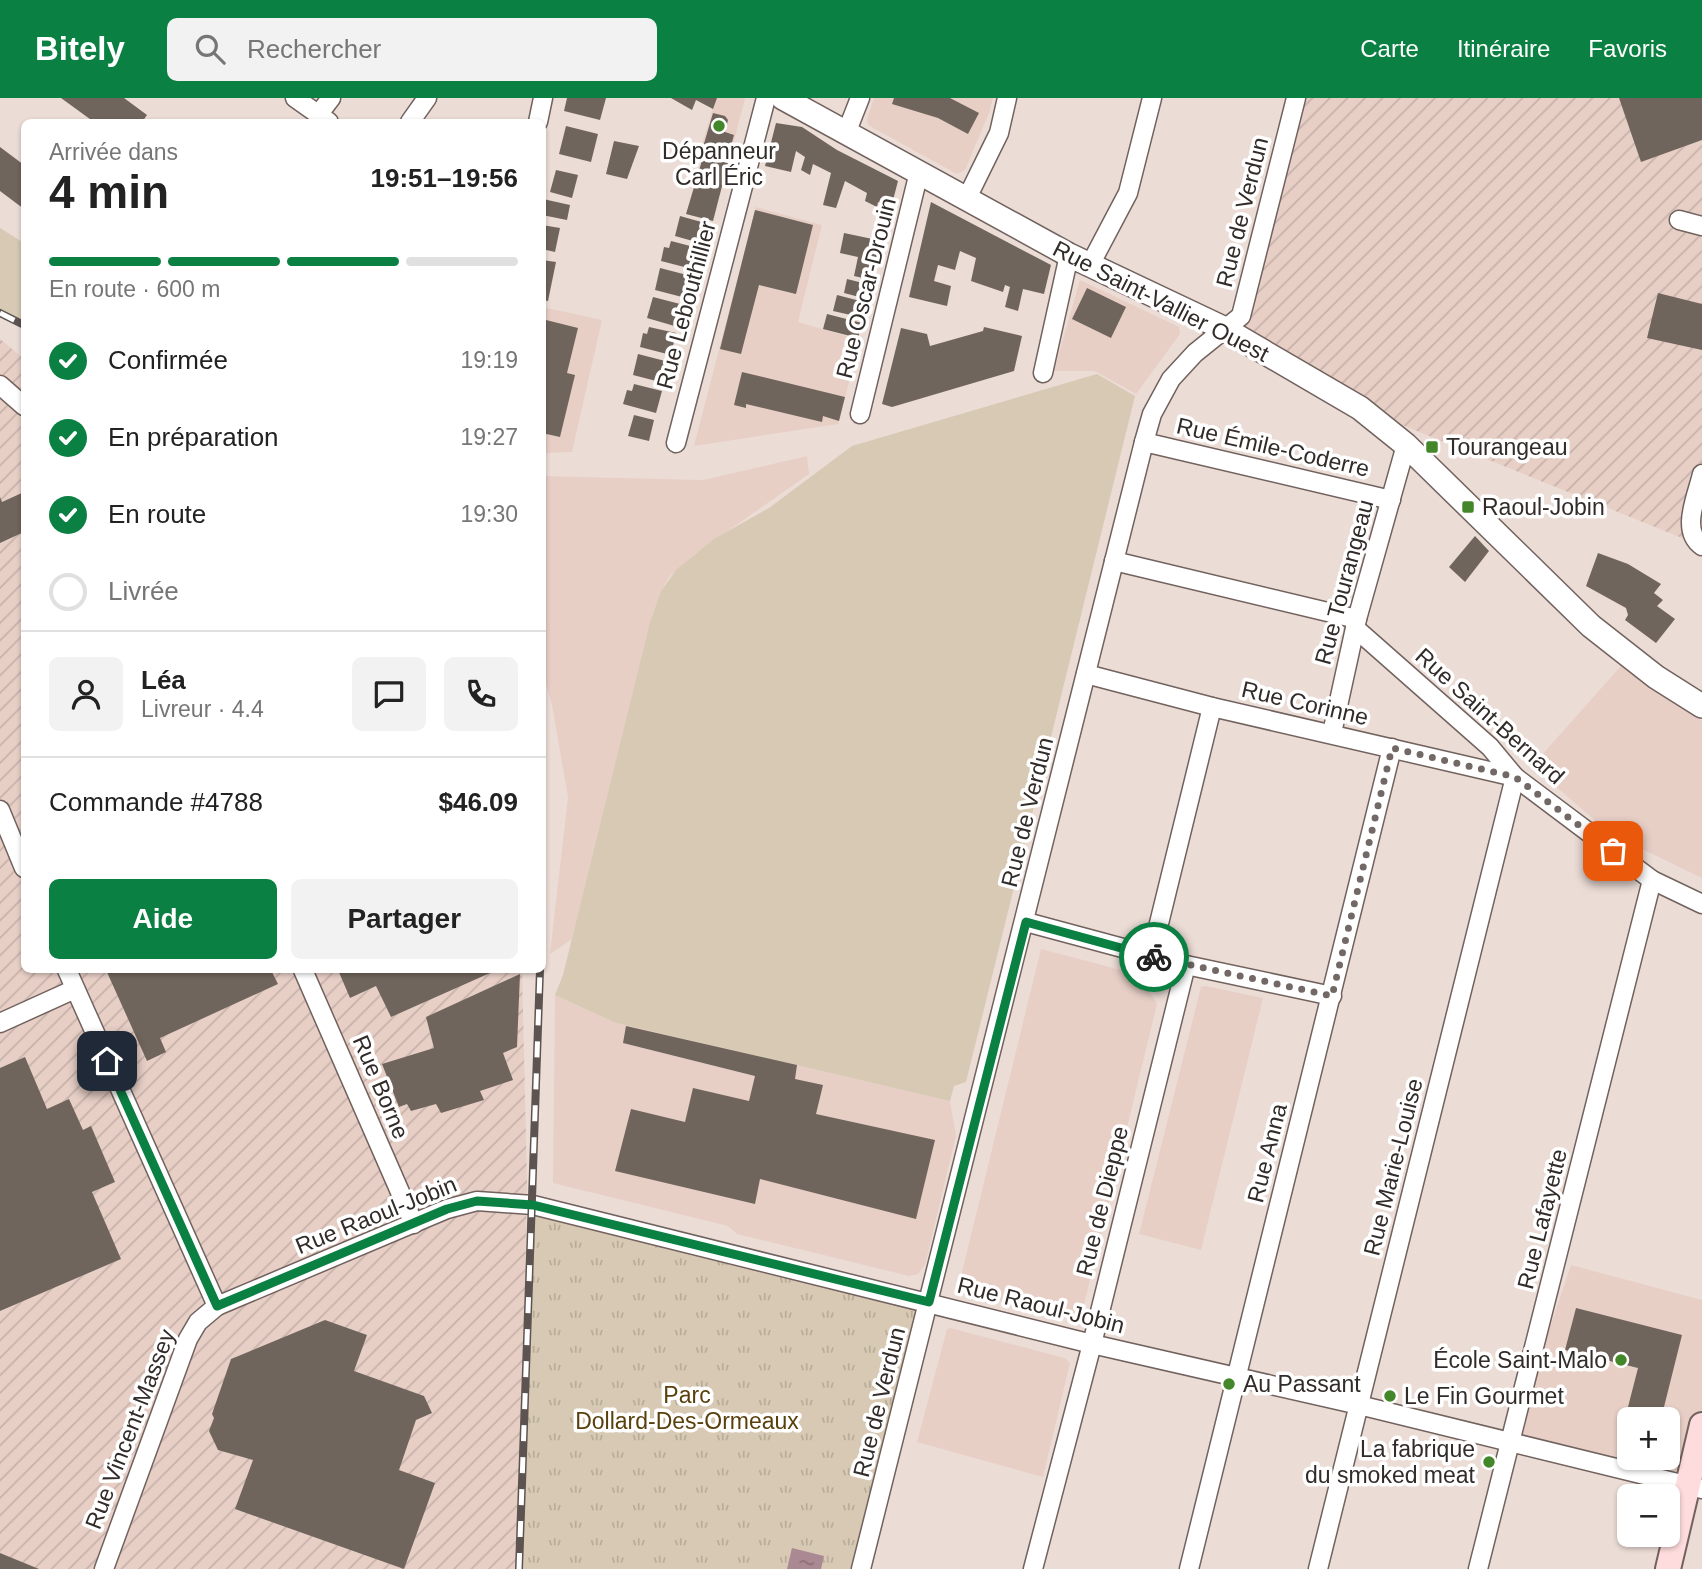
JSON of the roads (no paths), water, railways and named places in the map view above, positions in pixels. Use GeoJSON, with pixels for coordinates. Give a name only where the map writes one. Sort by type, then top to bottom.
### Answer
{"type":"FeatureCollection","features":[{"type":"Feature","properties":{"kind":"main road"},"geometry":{"type":"LineString","coordinates":[[1668,1569],[1694,1487],[1702,1425]]}},
{"type":"Feature","properties":{"kind":"street"},"geometry":{"type":"LineString","coordinates":[[295,98],[324,119],[331,98]]}},
{"type":"Feature","properties":{"kind":"street"},"geometry":{"type":"LineString","coordinates":[[412,119],[427,98]]}},
{"type":"Feature","properties":{"kind":"street"},"geometry":{"type":"LineString","coordinates":[[539,119],[544,98]]}},
{"type":"Feature","properties":{"kind":"street","name":"Rue Lebouthillier"},"geometry":{"type":"LineString","coordinates":[[676,443],[766,98]]}},
{"type":"Feature","properties":{"kind":"street","name":"Rue Saint-Vallier Ouest"},"geometry":{"type":"LineString","coordinates":[[783,98],[1079,260],[1223,328],[1360,408],[1406,445],[1591,626],[1656,677],[1702,706]]}},
{"type":"Feature","properties":{"kind":"street"},"geometry":{"type":"LineString","coordinates":[[847,131],[860,98]]}},
{"type":"Feature","properties":{"kind":"street"},"geometry":{"type":"LineString","coordinates":[[967,198],[999,133],[1007,98]]}},
{"type":"Feature","properties":{"kind":"street"},"geometry":{"type":"LineString","coordinates":[[1043,373],[1079,260],[1128,192],[1152,98]]}},
{"type":"Feature","properties":{"kind":"street","name":"Rue de Verdun"},"geometry":{"type":"LineString","coordinates":[[861,1569],[1026,922],[1144,442],[1153,414],[1171,379],[1223,328],[1241,316],[1296,98]]}},
{"type":"Feature","properties":{"kind":"street","name":"Rue Oscar-Drouin"},"geometry":{"type":"LineString","coordinates":[[860,414],[919,173]]}},
{"type":"Feature","properties":{"kind":"street"},"geometry":{"type":"LineString","coordinates":[[1679,220],[1702,226]]}},
{"type":"Feature","properties":{"kind":"street"},"geometry":{"type":"LineString","coordinates":[[0,384],[21,402]]}},
{"type":"Feature","properties":{"kind":"street","name":"Rue Émile-Coderre"},"geometry":{"type":"LineString","coordinates":[[1144,442],[1391,500]]}},
{"type":"Feature","properties":{"kind":"street","name":"Rue Tourangeau"},"geometry":{"type":"LineString","coordinates":[[1332,733],[1356,624],[1406,445]]}},
{"type":"Feature","properties":{"kind":"street"},"geometry":{"type":"LineString","coordinates":[[1702,474],[1691,523],[1691,532],[1702,546]]}},
{"type":"Feature","properties":{"kind":"street","name":"Rue Saint-Bernard"},"geometry":{"type":"LineString","coordinates":[[1114,561],[1356,624],[1490,747],[1515,777],[1652,880],[1702,904]]}},
{"type":"Feature","properties":{"kind":"street","name":"Rue Corinne"},"geometry":{"type":"LineString","coordinates":[[1086,674],[1212,707],[1515,777]]}},
{"type":"Feature","properties":{"kind":"street"},"geometry":{"type":"LineString","coordinates":[[1151,956],[1212,707]]}},
{"type":"Feature","properties":{"kind":"street","name":"Rue Anna"},"geometry":{"type":"LineString","coordinates":[[1189,1569],[1392,748]]}},
{"type":"Feature","properties":{"kind":"street","name":"Rue Marie-Louise"},"geometry":{"type":"LineString","coordinates":[[1318,1569],[1515,777]]}},
{"type":"Feature","properties":{"kind":"street"},"geometry":{"type":"LineString","coordinates":[[0,810],[21,861]]}},
{"type":"Feature","properties":{"kind":"street","name":"Rue Lafayette"},"geometry":{"type":"LineString","coordinates":[[1478,1569],[1652,880]]}},
{"type":"Feature","properties":{"kind":"street"},"geometry":{"type":"LineString","coordinates":[[1026,922],[1185,965],[1332,996]]}},
{"type":"Feature","properties":{"kind":"street","name":"Rue de Dieppe"},"geometry":{"type":"LineString","coordinates":[[1033,1569],[1092,1344],[1185,965]]}},
{"type":"Feature","properties":{"kind":"street"},"geometry":{"type":"LineString","coordinates":[[68,973],[217,1306]]}},
{"type":"Feature","properties":{"kind":"street","name":"Rue Borne"},"geometry":{"type":"LineString","coordinates":[[304,973],[414,1224]]}},
{"type":"Feature","properties":{"kind":"street"},"geometry":{"type":"LineString","coordinates":[[0,1023],[75,989]]}},
{"type":"Feature","properties":{"kind":"street","name":"Rue Raoul-Jobin"},"geometry":{"type":"LineString","coordinates":[[217,1306],[414,1224],[477,1201],[533,1205],[1092,1344],[1359,1405],[1694,1487]]}},
{"type":"Feature","properties":{"kind":"street","name":"Rue Vincent-Massey"},"geometry":{"type":"LineString","coordinates":[[104,1569],[188,1339],[198,1322],[217,1306]]}},
{"type":"Feature","properties":{"kind":"water"},"geometry":{"type":"Polygon","coordinates":[[[792,1548],[824,1556],[821,1569],[787,1569],[792,1548]]]}},
{"type":"Feature","properties":{"kind":"railway"},"geometry":{"type":"LineString","coordinates":[[0,313],[21,324]]}},
{"type":"Feature","properties":{"kind":"railway"},"geometry":{"type":"LineString","coordinates":[[519,1569],[540,973]]}},
{"type":"Feature","properties":{"kind":"place","name":"Dépanneur Carl Éric"},"geometry":{"type":"Point","coordinates":[719,126]}},
{"type":"Feature","properties":{"kind":"place","name":"Tourangeau"},"geometry":{"type":"Point","coordinates":[1432,447]}},
{"type":"Feature","properties":{"kind":"place","name":"Raoul-Jobin"},"geometry":{"type":"Point","coordinates":[1468,507]}},
{"type":"Feature","properties":{"kind":"place","name":"École Saint-Malo"},"geometry":{"type":"Point","coordinates":[1621,1360]}},
{"type":"Feature","properties":{"kind":"place","name":"Au Passant"},"geometry":{"type":"Point","coordinates":[1229,1384]}},
{"type":"Feature","properties":{"kind":"place","name":"Le Fin Gourmet"},"geometry":{"type":"Point","coordinates":[1390,1396]}},
{"type":"Feature","properties":{"kind":"place","name":"La fabrique du smoked meat"},"geometry":{"type":"Point","coordinates":[1489,1462]}},
{"type":"Feature","properties":{"kind":"park label","name":"Parc Dollard-Des-Ormeaux"},"geometry":{"type":"Point","coordinates":[687,1408]}}]}
